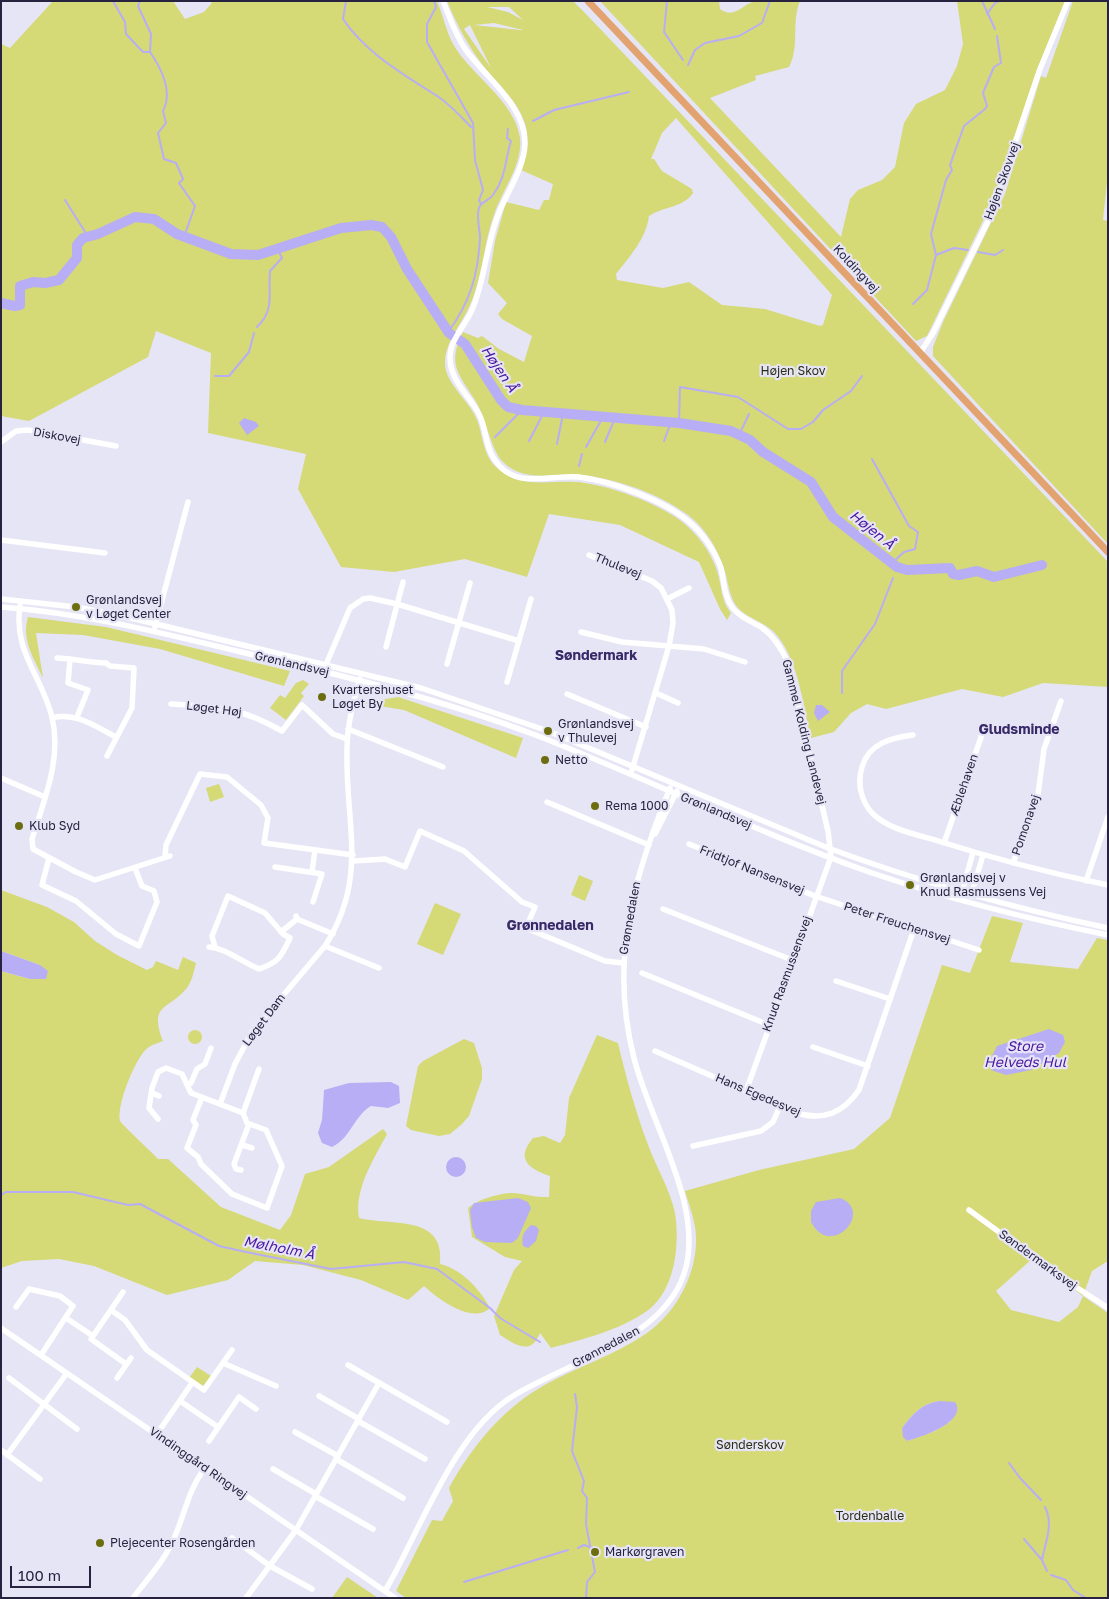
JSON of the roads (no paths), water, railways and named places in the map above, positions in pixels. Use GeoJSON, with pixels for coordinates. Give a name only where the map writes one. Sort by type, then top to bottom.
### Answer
{"type":"FeatureCollection","features":[{"type":"Feature","properties":{"kind":"main road","name":"Koldingvej"},"geometry":{"type":"LineString","coordinates":[[588,1],[1108,552]]}},
{"type":"Feature","properties":{"kind":"street","name":"Gammel Kolding Landevej"},"geometry":{"type":"LineString","coordinates":[[443,1],[456,34],[467,52],[516,113],[525,143],[520,166],[491,236],[477,298],[450,353],[453,374],[480,415],[492,457],[508,472],[529,480],[581,478],[640,495],[678,514],[700,533],[720,567],[728,601],[733,609],[762,628],[783,651],[788,663],[828,831],[830,858]]}},
{"type":"Feature","properties":{"kind":"street","name":"Højen Skovvej"},"geometry":{"type":"LineString","coordinates":[[920,353],[990,218],[1040,69],[1068,1]]}},
{"type":"Feature","properties":{"kind":"street","name":"Diskovej"},"geometry":{"type":"LineString","coordinates":[[1,442],[16,431],[28,430],[116,446]]}},
{"type":"Feature","properties":{"kind":"street"},"geometry":{"type":"LineString","coordinates":[[154,631],[188,502]]}},
{"type":"Feature","properties":{"kind":"street"},"geometry":{"type":"LineString","coordinates":[[1,540],[105,553]]}},
{"type":"Feature","properties":{"kind":"street","name":"Thulevej"},"geometry":{"type":"LineString","coordinates":[[590,555],[647,578],[661,588],[667,599],[673,623],[669,646],[656,693],[634,767],[630,774]]}},
{"type":"Feature","properties":{"kind":"street"},"geometry":{"type":"LineString","coordinates":[[386,647],[403,582]]}},
{"type":"Feature","properties":{"kind":"street"},"geometry":{"type":"LineString","coordinates":[[446,664],[470,583]]}},
{"type":"Feature","properties":{"kind":"street"},"geometry":{"type":"LineString","coordinates":[[667,599],[688,588]]}},
{"type":"Feature","properties":{"kind":"street"},"geometry":{"type":"LineString","coordinates":[[324,671],[325,663],[350,608],[356,602],[370,598],[397,604],[519,641]]}},
{"type":"Feature","properties":{"kind":"street","name":"Grønlandsvej"},"geometry":{"type":"LineString","coordinates":[[1,599],[76,607],[156,624],[362,672],[484,708],[548,731],[828,848],[971,895],[1010,906],[1108,928]]}},
{"type":"Feature","properties":{"kind":"street"},"geometry":{"type":"LineString","coordinates":[[507,682],[531,599]]}},
{"type":"Feature","properties":{"kind":"street"},"geometry":{"type":"LineString","coordinates":[[21,600],[19,608],[22,649],[43,692],[52,718],[55,752],[32,844],[36,852],[96,880],[168,856],[166,845],[200,774],[227,777],[261,805],[268,818],[264,843],[315,850],[353,858]]}},
{"type":"Feature","properties":{"kind":"street","name":"Grønlandsvej"},"geometry":{"type":"LineString","coordinates":[[1,607],[82,616],[154,631],[359,680],[480,715],[630,774],[830,858],[960,901],[1108,935]]}},
{"type":"Feature","properties":{"kind":"street"},"geometry":{"type":"LineString","coordinates":[[581,632],[622,642],[720,653],[745,662]]}},
{"type":"Feature","properties":{"kind":"street"},"geometry":{"type":"LineString","coordinates":[[57,658],[134,668],[133,702],[107,756]]}},
{"type":"Feature","properties":{"kind":"street"},"geometry":{"type":"LineString","coordinates":[[70,659],[68,683],[88,690],[77,717]]}},
{"type":"Feature","properties":{"kind":"street"},"geometry":{"type":"LineString","coordinates":[[362,672],[347,739],[353,858],[348,895],[333,934],[325,946],[379,968]]}},
{"type":"Feature","properties":{"kind":"street"},"geometry":{"type":"LineString","coordinates":[[656,693],[678,703]]}},
{"type":"Feature","properties":{"kind":"street"},"geometry":{"type":"LineString","coordinates":[[567,694],[646,727]]}},
{"type":"Feature","properties":{"kind":"street","name":"Pomonavej"},"geometry":{"type":"LineString","coordinates":[[1013,863],[1038,795],[1044,749],[1061,701]]}},
{"type":"Feature","properties":{"kind":"street","name":"Løget Høj"},"geometry":{"type":"LineString","coordinates":[[171,704],[237,711],[258,717],[282,731],[302,705],[333,734],[347,739]]}},
{"type":"Feature","properties":{"kind":"street"},"geometry":{"type":"LineString","coordinates":[[52,718],[69,715],[77,717],[116,737]]}},
{"type":"Feature","properties":{"kind":"street","name":"Æblehaven"},"geometry":{"type":"LineString","coordinates":[[944,843],[985,726]]}},
{"type":"Feature","properties":{"kind":"street"},"geometry":{"type":"LineString","coordinates":[[348,729],[443,767]]}},
{"type":"Feature","properties":{"kind":"street"},"geometry":{"type":"LineString","coordinates":[[913,735],[888,739],[876,746],[865,759],[861,768],[861,792],[865,804],[881,820],[899,829],[983,855],[1108,885]]}},
{"type":"Feature","properties":{"kind":"street"},"geometry":{"type":"LineString","coordinates":[[1,778],[45,797]]}},
{"type":"Feature","properties":{"kind":"street","name":"Grønnedalen"},"geometry":{"type":"LineString","coordinates":[[385,1591],[452,1465],[472,1434],[510,1398],[630,1336],[649,1324],[672,1299],[684,1275],[690,1244],[686,1208],[634,1058],[624,1010],[622,963],[630,908],[650,844],[672,784]]}},
{"type":"Feature","properties":{"kind":"street","name":"Grønnedalen"},"geometry":{"type":"LineString","coordinates":[[650,844],[679,787]]}},
{"type":"Feature","properties":{"kind":"street"},"geometry":{"type":"LineString","coordinates":[[546,802],[650,844]]}},
{"type":"Feature","properties":{"kind":"street"},"geometry":{"type":"LineString","coordinates":[[1086,880],[1108,816]]}},
{"type":"Feature","properties":{"kind":"street","name":"Grønnedalen"},"geometry":{"type":"LineString","coordinates":[[353,858],[385,860],[405,867],[420,831],[457,846],[522,902],[535,907],[526,928],[604,961],[622,963]]}},
{"type":"Feature","properties":{"kind":"street","name":"Fridtjof Nansensvej"},"geometry":{"type":"LineString","coordinates":[[689,844],[815,896]]}},
{"type":"Feature","properties":{"kind":"street"},"geometry":{"type":"LineString","coordinates":[[312,872],[315,850]]}},
{"type":"Feature","properties":{"kind":"street"},"geometry":{"type":"LineString","coordinates":[[960,901],[973,852]]}},
{"type":"Feature","properties":{"kind":"street"},"geometry":{"type":"LineString","coordinates":[[969,903],[983,855]]}},
{"type":"Feature","properties":{"kind":"street"},"geometry":{"type":"LineString","coordinates":[[49,858],[42,885],[76,902],[116,934],[139,946],[157,902],[154,891],[142,886],[135,868]]}},
{"type":"Feature","properties":{"kind":"street","name":"Knud Rasmussensvej"},"geometry":{"type":"LineString","coordinates":[[746,1091],[830,858]]}},
{"type":"Feature","properties":{"kind":"street"},"geometry":{"type":"LineString","coordinates":[[275,867],[322,874],[313,902]]}},
{"type":"Feature","properties":{"kind":"street"},"geometry":{"type":"LineString","coordinates":[[228,896],[265,913],[281,932],[290,938],[282,956],[274,963],[259,969],[212,947],[212,936],[228,896]]}},
{"type":"Feature","properties":{"kind":"street","name":"Peter Freuchensvej"},"geometry":{"type":"LineString","coordinates":[[815,896],[979,950]]}},
{"type":"Feature","properties":{"kind":"street"},"geometry":{"type":"LineString","coordinates":[[663,910],[792,960]]}},
{"type":"Feature","properties":{"kind":"street"},"geometry":{"type":"LineString","coordinates":[[281,932],[296,918],[333,934]]}},
{"type":"Feature","properties":{"kind":"street","name":"Hans Egedesvej"},"geometry":{"type":"LineString","coordinates":[[655,1051],[809,1117],[832,1115],[852,1101],[859,1090],[914,929]]}},
{"type":"Feature","properties":{"kind":"street","name":"Løget Dam"},"geometry":{"type":"LineString","coordinates":[[220,1104],[235,1064],[252,1032],[325,946]]}},
{"type":"Feature","properties":{"kind":"street"},"geometry":{"type":"LineString","coordinates":[[642,973],[769,1025]]}},
{"type":"Feature","properties":{"kind":"street"},"geometry":{"type":"LineString","coordinates":[[836,981],[890,1000]]}},
{"type":"Feature","properties":{"kind":"street"},"geometry":{"type":"LineString","coordinates":[[813,1047],[868,1066]]}},
{"type":"Feature","properties":{"kind":"street"},"geometry":{"type":"LineString","coordinates":[[187,1085],[192,1082],[197,1068],[206,1064],[211,1048]]}},
{"type":"Feature","properties":{"kind":"street"},"geometry":{"type":"LineString","coordinates":[[158,1119],[149,1108],[158,1072],[166,1068],[182,1074],[191,1093],[202,1097],[243,1113],[250,1124],[266,1130],[282,1166],[267,1208],[232,1194],[200,1164],[198,1157],[187,1148],[196,1126],[193,1120],[202,1097]]}},
{"type":"Feature","properties":{"kind":"street"},"geometry":{"type":"LineString","coordinates":[[243,1113],[259,1069]]}},
{"type":"Feature","properties":{"kind":"street"},"geometry":{"type":"LineString","coordinates":[[152,1093],[159,1096]]}},
{"type":"Feature","properties":{"kind":"street"},"geometry":{"type":"LineString","coordinates":[[693,1146],[761,1131],[772,1122],[780,1106]]}},
{"type":"Feature","properties":{"kind":"street"},"geometry":{"type":"LineString","coordinates":[[241,1170],[236,1169],[234,1164],[250,1124]]}},
{"type":"Feature","properties":{"kind":"street"},"geometry":{"type":"LineString","coordinates":[[242,1145],[252,1148]]}},
{"type":"Feature","properties":{"kind":"street","name":"Søndermarksvej"},"geometry":{"type":"LineString","coordinates":[[969,1210],[1059,1276],[1108,1308]]}},
{"type":"Feature","properties":{"kind":"street"},"geometry":{"type":"LineString","coordinates":[[16,1307],[29,1289],[60,1296],[73,1306],[41,1355]]}},
{"type":"Feature","properties":{"kind":"street"},"geometry":{"type":"LineString","coordinates":[[123,1292],[91,1339],[126,1364]]}},
{"type":"Feature","properties":{"kind":"street"},"geometry":{"type":"LineString","coordinates":[[111,1310],[125,1320],[147,1350],[204,1390],[232,1350]]}},
{"type":"Feature","properties":{"kind":"street"},"geometry":{"type":"LineString","coordinates":[[66,1318],[93,1336]]}},
{"type":"Feature","properties":{"kind":"street","name":"Vindinggård Ringvej"},"geometry":{"type":"LineString","coordinates":[[1,1328],[394,1598]]}},
{"type":"Feature","properties":{"kind":"street"},"geometry":{"type":"LineString","coordinates":[[117,1378],[131,1358]]}},
{"type":"Feature","properties":{"kind":"street"},"geometry":{"type":"LineString","coordinates":[[223,1363],[248,1378],[276,1386]]}},
{"type":"Feature","properties":{"kind":"street"},"geometry":{"type":"LineString","coordinates":[[348,1366],[447,1422]]}},
{"type":"Feature","properties":{"kind":"street"},"geometry":{"type":"LineString","coordinates":[[7,1454],[67,1373]]}},
{"type":"Feature","properties":{"kind":"street"},"geometry":{"type":"LineString","coordinates":[[9,1378],[77,1429]]}},
{"type":"Feature","properties":{"kind":"street"},"geometry":{"type":"LineString","coordinates":[[157,1434],[192,1383]]}},
{"type":"Feature","properties":{"kind":"street"},"geometry":{"type":"LineString","coordinates":[[246,1598],[296,1530],[380,1383]]}},
{"type":"Feature","properties":{"kind":"street"},"geometry":{"type":"LineString","coordinates":[[320,1396],[425,1459]]}},
{"type":"Feature","properties":{"kind":"street"},"geometry":{"type":"LineString","coordinates":[[209,1440],[239,1397],[256,1409]]}},
{"type":"Feature","properties":{"kind":"street"},"geometry":{"type":"LineString","coordinates":[[180,1400],[218,1427]]}},
{"type":"Feature","properties":{"kind":"street"},"geometry":{"type":"LineString","coordinates":[[295,1432],[404,1498]]}},
{"type":"Feature","properties":{"kind":"street"},"geometry":{"type":"LineString","coordinates":[[1,1450],[40,1479]]}},
{"type":"Feature","properties":{"kind":"street"},"geometry":{"type":"LineString","coordinates":[[133,1598],[168,1551],[177,1532],[194,1483],[205,1468]]}},
{"type":"Feature","properties":{"kind":"street"},"geometry":{"type":"LineString","coordinates":[[273,1469],[373,1529]]}},
{"type":"Feature","properties":{"kind":"street"},"geometry":{"type":"LineString","coordinates":[[232,1538],[270,1566],[312,1589]]}},
{"type":"Feature","properties":{"kind":"water"},"geometry":{"type":"Polygon","coordinates":[[[244,418],[256,422],[259,426],[247,435],[239,423],[244,418]]]}},
{"type":"Feature","properties":{"kind":"water"},"geometry":{"type":"Polygon","coordinates":[[[816,705],[822,705],[830,712],[818,721],[814,713],[816,705]]]}},
{"type":"Feature","properties":{"kind":"water"},"geometry":{"type":"Polygon","coordinates":[[[1,951],[40,965],[48,971],[46,979],[30,979],[1,971],[1,951]]]}},
{"type":"Feature","properties":{"kind":"water","name":"Store Helveds Hul"},"geometry":{"type":"Polygon","coordinates":[[[1049,1029],[1063,1035],[1065,1042],[1059,1053],[1031,1070],[1006,1075],[991,1070],[990,1060],[997,1046],[1049,1029]]]}},
{"type":"Feature","properties":{"kind":"water"},"geometry":{"type":"Polygon","coordinates":[[[391,1082],[399,1086],[400,1103],[388,1108],[371,1106],[365,1110],[338,1143],[332,1147],[322,1143],[318,1133],[322,1120],[324,1090],[349,1083],[391,1082]]]}},
{"type":"Feature","properties":{"kind":"water"},"geometry":{"type":"Polygon","coordinates":[[[456,1157],[463,1160],[466,1167],[463,1174],[456,1177],[449,1174],[446,1167],[449,1160],[456,1157]]]}},
{"type":"Feature","properties":{"kind":"water"},"geometry":{"type":"Polygon","coordinates":[[[518,1198],[528,1202],[531,1208],[518,1238],[512,1243],[485,1242],[476,1238],[472,1227],[470,1210],[474,1203],[518,1198]]]}},
{"type":"Feature","properties":{"kind":"water"},"geometry":{"type":"Polygon","coordinates":[[[840,1198],[850,1204],[853,1213],[851,1221],[846,1229],[838,1235],[829,1236],[819,1232],[811,1222],[811,1211],[816,1202],[840,1198]]]}},
{"type":"Feature","properties":{"kind":"water"},"geometry":{"type":"Polygon","coordinates":[[[531,1225],[536,1226],[539,1230],[536,1241],[528,1248],[523,1246],[522,1239],[531,1225]]]}},
{"type":"Feature","properties":{"kind":"water"},"geometry":{"type":"Polygon","coordinates":[[[939,1401],[955,1402],[957,1409],[955,1416],[932,1432],[907,1441],[903,1437],[902,1428],[906,1423],[922,1407],[939,1401]]]}},
{"type":"Feature","properties":{"kind":"waterway"},"geometry":{"type":"LineString","coordinates":[[113,1],[125,22],[126,34],[143,52],[150,52],[162,73],[167,96],[163,111],[166,123],[158,133],[164,159],[176,163],[183,179],[179,183],[195,206],[184,237]]}},
{"type":"Feature","properties":{"kind":"waterway"},"geometry":{"type":"LineString","coordinates":[[140,1],[138,6],[151,34],[150,52]]}},
{"type":"Feature","properties":{"kind":"waterway"},"geometry":{"type":"LineString","coordinates":[[346,1],[343,19],[362,42],[384,61],[439,97],[454,109],[471,127]]}},
{"type":"Feature","properties":{"kind":"waterway"},"geometry":{"type":"LineString","coordinates":[[434,1],[436,7],[427,24],[427,42],[473,123],[475,160],[483,190],[479,200],[481,204]]}},
{"type":"Feature","properties":{"kind":"waterway"},"geometry":{"type":"LineString","coordinates":[[667,1],[664,32],[683,60]]}},
{"type":"Feature","properties":{"kind":"waterway"},"geometry":{"type":"LineString","coordinates":[[688,65],[695,50],[705,43],[739,36],[762,23],[770,1]]}},
{"type":"Feature","properties":{"kind":"waterway"},"geometry":{"type":"LineString","coordinates":[[982,1],[995,29]]}},
{"type":"Feature","properties":{"kind":"waterway"},"geometry":{"type":"LineString","coordinates":[[987,14],[995,3],[999,1]]}},
{"type":"Feature","properties":{"kind":"waterway"},"geometry":{"type":"LineString","coordinates":[[913,304],[927,290],[936,255],[931,234],[946,180],[952,170],[950,165],[964,126],[987,106],[983,93],[994,67],[1001,63],[997,36]]}},
{"type":"Feature","properties":{"kind":"waterway"},"geometry":{"type":"LineString","coordinates":[[533,121],[554,110],[629,92]]}},
{"type":"Feature","properties":{"kind":"waterway"},"geometry":{"type":"LineString","coordinates":[[448,332],[456,321],[472,288],[479,252],[478,212],[483,202],[491,197],[497,189],[505,169],[511,141],[507,138],[508,129]]}},
{"type":"Feature","properties":{"kind":"waterway"},"geometry":{"type":"LineString","coordinates":[[65,200],[87,235]]}},
{"type":"Feature","properties":{"kind":"waterway","name":"Højen Å"},"geometry":{"type":"LineString","coordinates":[[1,303],[15,306],[20,305],[20,286],[33,282],[45,283],[59,280],[77,258],[77,245],[83,238],[98,234],[135,217],[154,219],[177,234],[231,254],[258,255],[341,228],[371,225],[382,227],[391,237],[407,269],[449,333],[465,344],[501,400],[508,407],[522,410],[679,423],[731,431],[750,440],[763,452],[811,482],[833,517],[897,567],[907,570],[950,568],[953,574],[959,575],[977,571],[994,577],[1042,565]]}},
{"type":"Feature","properties":{"kind":"waterway"},"geometry":{"type":"LineString","coordinates":[[936,255],[954,248],[968,250]]}},
{"type":"Feature","properties":{"kind":"waterway"},"geometry":{"type":"LineString","coordinates":[[257,327],[263,321],[270,301],[270,271],[282,258],[278,250]]}},
{"type":"Feature","properties":{"kind":"waterway"},"geometry":{"type":"LineString","coordinates":[[978,252],[995,255],[1003,250]]}},
{"type":"Feature","properties":{"kind":"waterway"},"geometry":{"type":"LineString","coordinates":[[215,376],[229,376],[249,352],[254,333]]}},
{"type":"Feature","properties":{"kind":"waterway"},"geometry":{"type":"LineString","coordinates":[[679,423],[680,387],[738,397],[788,429],[801,429],[813,422],[823,410],[851,391],[862,376]]}},
{"type":"Feature","properties":{"kind":"waterway"},"geometry":{"type":"LineString","coordinates":[[495,437],[522,410]]}},
{"type":"Feature","properties":{"kind":"waterway"},"geometry":{"type":"LineString","coordinates":[[529,441],[544,412]]}},
{"type":"Feature","properties":{"kind":"waterway"},"geometry":{"type":"LineString","coordinates":[[557,444],[563,414]]}},
{"type":"Feature","properties":{"kind":"waterway"},"geometry":{"type":"LineString","coordinates":[[739,435],[749,414]]}},
{"type":"Feature","properties":{"kind":"waterway"},"geometry":{"type":"LineString","coordinates":[[586,447],[603,417]]}},
{"type":"Feature","properties":{"kind":"waterway"},"geometry":{"type":"LineString","coordinates":[[605,442],[615,418]]}},
{"type":"Feature","properties":{"kind":"waterway"},"geometry":{"type":"LineString","coordinates":[[664,441],[671,422]]}},
{"type":"Feature","properties":{"kind":"waterway"},"geometry":{"type":"LineString","coordinates":[[579,466],[582,454]]}},
{"type":"Feature","properties":{"kind":"waterway"},"geometry":{"type":"LineString","coordinates":[[872,459],[909,526],[918,532],[915,549],[904,552],[892,563]]}},
{"type":"Feature","properties":{"kind":"waterway","name":"Højen Å"},"geometry":{"type":"LineString","coordinates":[[896,571],[897,567]]}},
{"type":"Feature","properties":{"kind":"waterway"},"geometry":{"type":"LineString","coordinates":[[842,693],[842,671],[875,624],[893,578]]}},
{"type":"Feature","properties":{"kind":"waterway","name":"Mølholm Å"},"geometry":{"type":"LineString","coordinates":[[1,1195],[6,1192],[73,1192],[128,1205],[140,1204],[219,1246],[331,1269],[404,1262],[437,1269],[490,1308],[500,1318],[540,1342]]}},
{"type":"Feature","properties":{"kind":"waterway","name":"Mølholm Å"},"geometry":{"type":"LineString","coordinates":[[575,1394],[577,1407],[572,1451],[584,1481],[582,1491],[587,1498],[586,1524],[595,1572],[587,1582],[586,1598]]}},
{"type":"Feature","properties":{"kind":"waterway"},"geometry":{"type":"LineString","coordinates":[[1009,1463],[1041,1500]]}},
{"type":"Feature","properties":{"kind":"waterway"},"geometry":{"type":"LineString","coordinates":[[1045,1507],[1048,1514],[1049,1527],[1042,1560],[1047,1571]]}},
{"type":"Feature","properties":{"kind":"waterway"},"geometry":{"type":"LineString","coordinates":[[1024,1539],[1042,1560]]}},
{"type":"Feature","properties":{"kind":"waterway"},"geometry":{"type":"LineString","coordinates":[[578,1548],[584,1545],[590,1547]]}},
{"type":"Feature","properties":{"kind":"waterway"},"geometry":{"type":"LineString","coordinates":[[464,1582],[568,1550]]}},
{"type":"Feature","properties":{"kind":"waterway"},"geometry":{"type":"LineString","coordinates":[[1051,1575],[1066,1580],[1073,1590],[1086,1598]]}},
{"type":"Feature","properties":{"kind":"place","name":"Grønlandsvej v Løget Center"},"geometry":{"type":"Point","coordinates":[76,607]}},
{"type":"Feature","properties":{"kind":"place","name":"Kvartershuset Løget By"},"geometry":{"type":"Point","coordinates":[322,697]}},
{"type":"Feature","properties":{"kind":"place","name":"Grønlandsvej v Thulevej"},"geometry":{"type":"Point","coordinates":[548,731]}},
{"type":"Feature","properties":{"kind":"place","name":"Netto"},"geometry":{"type":"Point","coordinates":[545,760]}},
{"type":"Feature","properties":{"kind":"place","name":"Rema 1000"},"geometry":{"type":"Point","coordinates":[595,806]}},
{"type":"Feature","properties":{"kind":"place","name":"Klub Syd"},"geometry":{"type":"Point","coordinates":[19,826]}},
{"type":"Feature","properties":{"kind":"place","name":"Grønlandsvej v Knud Rasmussens Vej"},"geometry":{"type":"Point","coordinates":[910,885]}},
{"type":"Feature","properties":{"kind":"place","name":"Plejecenter Rosengården"},"geometry":{"type":"Point","coordinates":[100,1543]}},
{"type":"Feature","properties":{"kind":"place","name":"Markørgraven"},"geometry":{"type":"Point","coordinates":[595,1552]}},
{"type":"Feature","properties":{"kind":"district","name":"Søndermark"},"geometry":{"type":"Point","coordinates":[596,656]}},
{"type":"Feature","properties":{"kind":"district","name":"Gludsminde"},"geometry":{"type":"Point","coordinates":[1019,730]}},
{"type":"Feature","properties":{"kind":"district","name":"Grønnedalen"},"geometry":{"type":"Point","coordinates":[550,926]}},
{"type":"Feature","properties":{"kind":"park label","name":"Højen Skov"},"geometry":{"type":"Point","coordinates":[793,371]}},
{"type":"Feature","properties":{"kind":"park label","name":"Sønderskov"},"geometry":{"type":"Point","coordinates":[750,1445]}},
{"type":"Feature","properties":{"kind":"park label","name":"Tordenballe"},"geometry":{"type":"Point","coordinates":[870,1516]}}]}
